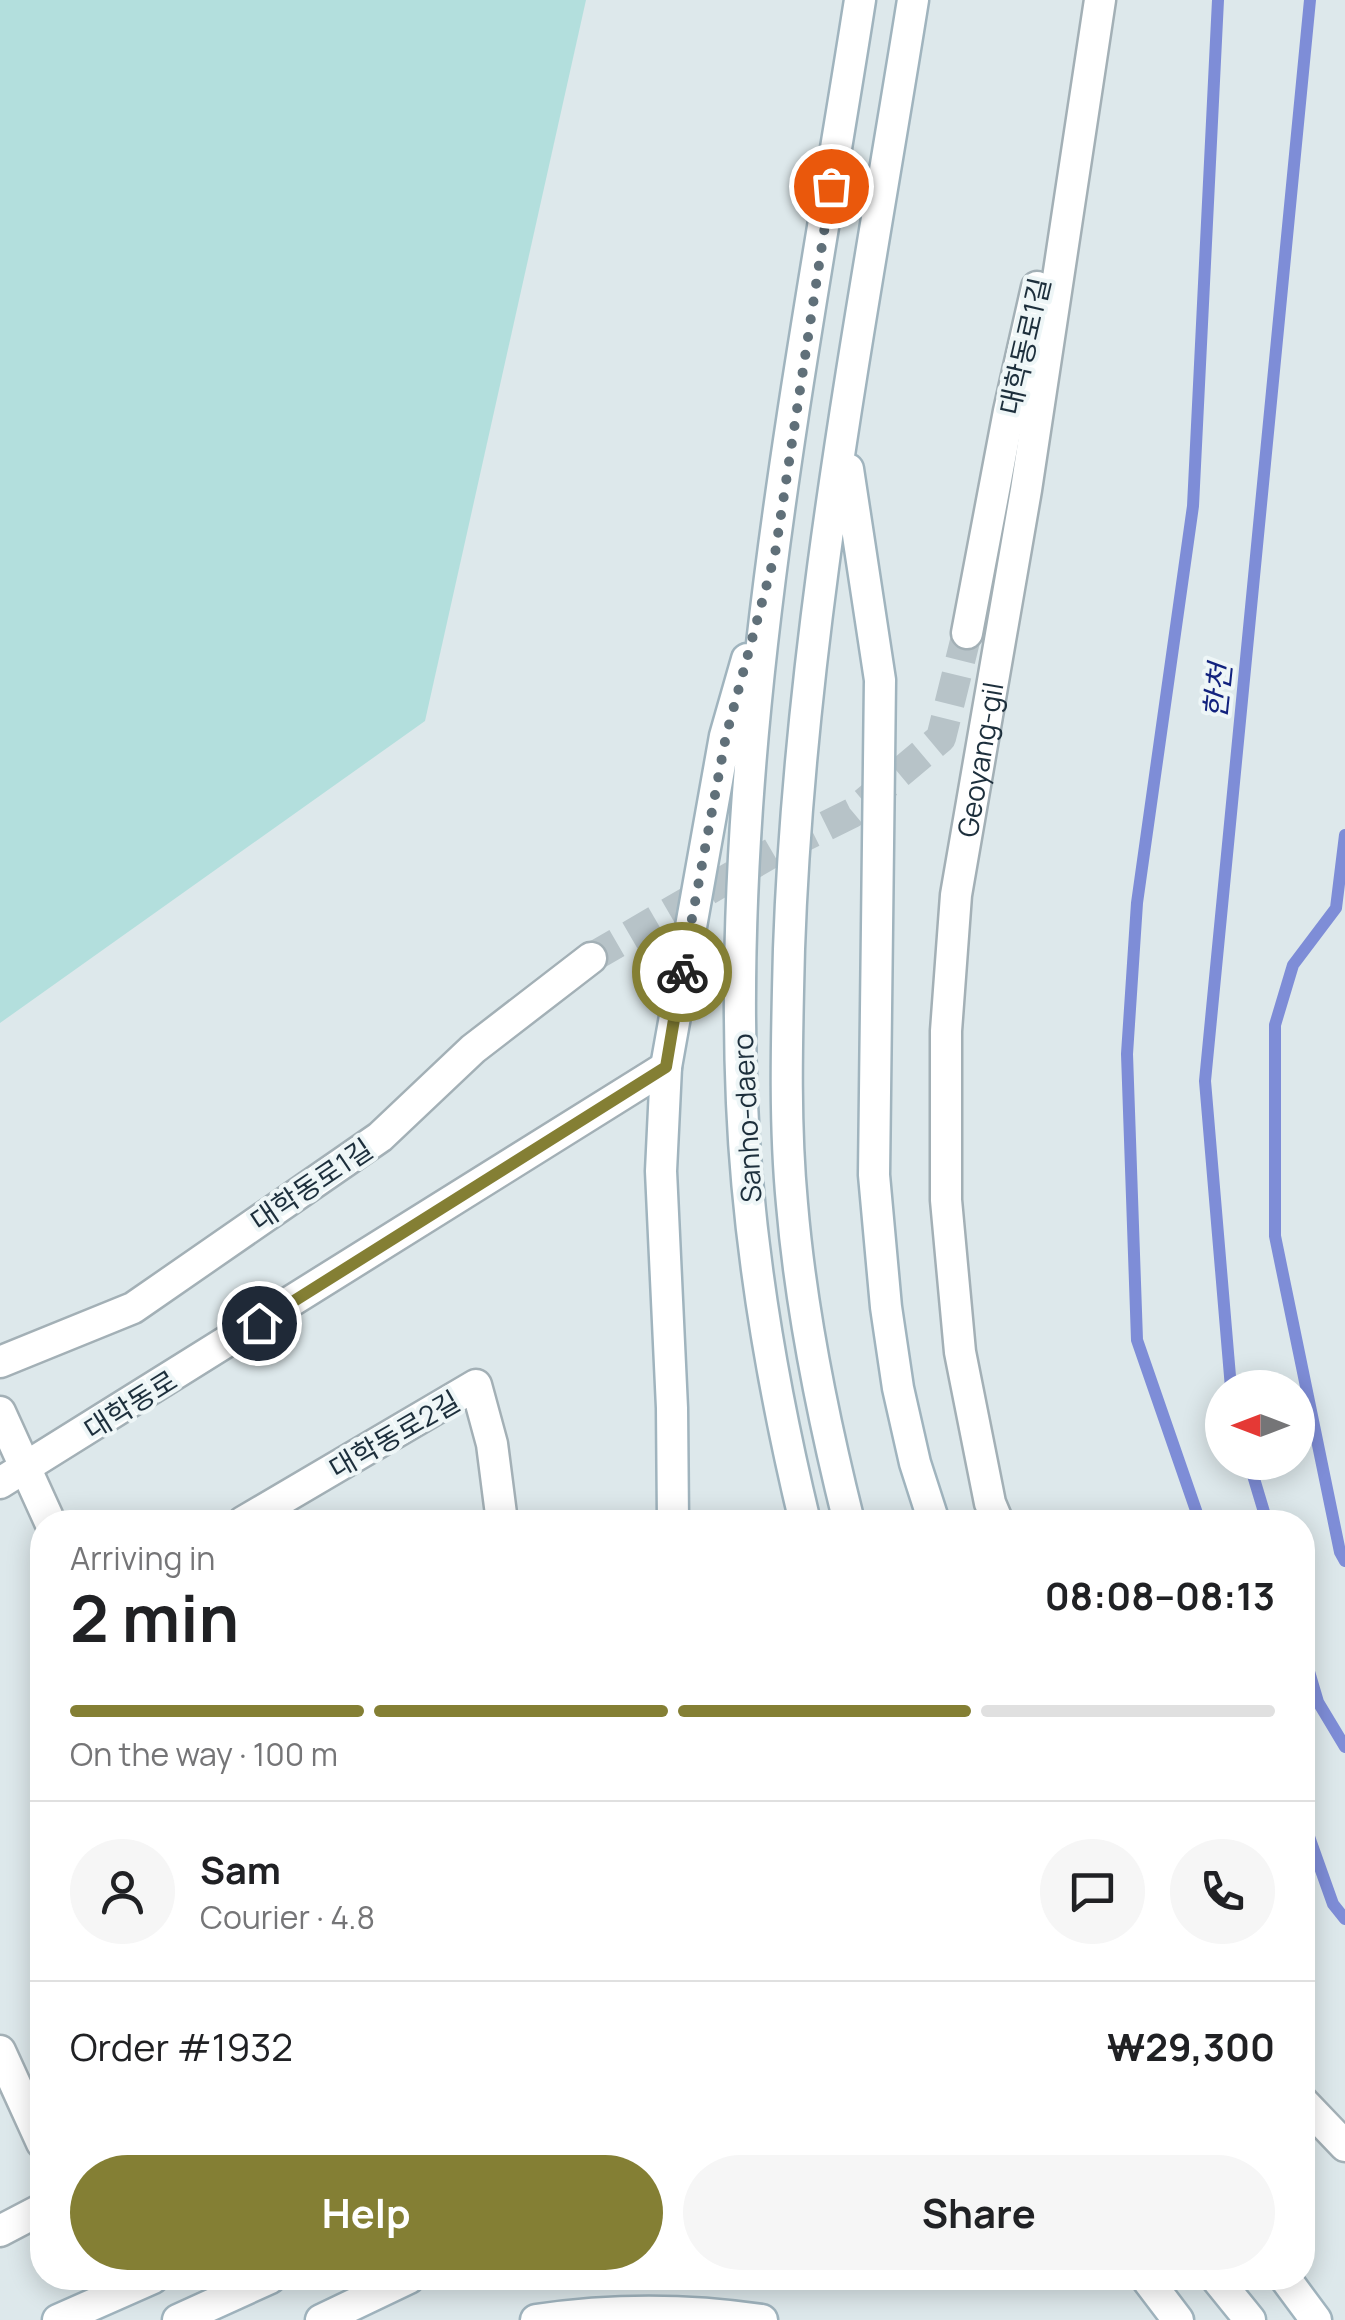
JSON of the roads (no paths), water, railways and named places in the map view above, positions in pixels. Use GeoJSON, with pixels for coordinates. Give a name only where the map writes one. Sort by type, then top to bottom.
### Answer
{"type":"FeatureCollection","features":[{"type":"Feature","properties":{"kind":"street","name":"Sanho-daero"},"geometry":{"type":"LineString","coordinates":[[802,1510],[770,1363],[752,1224],[742,1103],[745,861],[752,746],[775,554],[860,0]]}},
{"type":"Feature","properties":{"kind":"street","name":"Sanho-daero"},"geometry":{"type":"LineString","coordinates":[[847,1510],[802,1292],[792,1202],[787,1028],[793,864],[811,666],[913,0]]}},
{"type":"Feature","properties":{"kind":"street","name":"Geoyang-gil"},"geometry":{"type":"LineString","coordinates":[[993,1510],[960,1352],[946,1200],[946,1031],[956,896],[1026,490],[1100,0]]}},
{"type":"Feature","properties":{"kind":"street","name":"대학동로1길"},"geometry":{"type":"LineString","coordinates":[[967,633],[1009,411],[1088,60]]}},
{"type":"Feature","properties":{"kind":"street"},"geometry":{"type":"LineString","coordinates":[[844,439],[880,680],[874,1175],[898,1388],[930,1510]]}},
{"type":"Feature","properties":{"kind":"street"},"geometry":{"type":"LineString","coordinates":[[673,1510],[661,1171],[666,1067],[726,736],[775,554]]}},
{"type":"Feature","properties":{"kind":"street","name":"대학동로1길"},"geometry":{"type":"LineString","coordinates":[[0,1362],[133,1308],[380,1137],[473,1049],[591,958]]}},
{"type":"Feature","properties":{"kind":"street","name":"대학동로"},"geometry":{"type":"LineString","coordinates":[[13,1476],[666,1067]]}},
{"type":"Feature","properties":{"kind":"street","name":"대학동로2길"},"geometry":{"type":"LineString","coordinates":[[264,1510],[476,1386],[492,1444],[500,1510]]}},
{"type":"Feature","properties":{"kind":"street"},"geometry":{"type":"LineString","coordinates":[[0,1412],[13,1476],[40,1510]]}},
{"type":"Feature","properties":{"kind":"street"},"geometry":{"type":"LineString","coordinates":[[0,2051],[30,2117]]}},
{"type":"Feature","properties":{"kind":"street"},"geometry":{"type":"LineString","coordinates":[[1315,2115],[1345,2146]]}},
{"type":"Feature","properties":{"kind":"street"},"geometry":{"type":"LineString","coordinates":[[0,2230],[30,2216]]}},
{"type":"Feature","properties":{"kind":"street"},"geometry":{"type":"LineString","coordinates":[[58,2320],[126,2290]]}},
{"type":"Feature","properties":{"kind":"street"},"geometry":{"type":"LineString","coordinates":[[178,2320],[244,2290]]}},
{"type":"Feature","properties":{"kind":"street"},"geometry":{"type":"LineString","coordinates":[[321,2320],[384,2290]]}},
{"type":"Feature","properties":{"kind":"street"},"geometry":{"type":"LineString","coordinates":[[1155,2290],[1178,2320]]}},
{"type":"Feature","properties":{"kind":"street"},"geometry":{"type":"LineString","coordinates":[[1226,2290],[1250,2320]]}},
{"type":"Feature","properties":{"kind":"street"},"geometry":{"type":"LineString","coordinates":[[1294,2290],[1316,2320]]}},
{"type":"Feature","properties":{"kind":"street"},"geometry":{"type":"LineString","coordinates":[[536,2320],[596,2312],[657,2311],[762,2320]]}},
{"type":"Feature","properties":{"kind":"waterway"},"geometry":{"type":"LineString","coordinates":[[1196,1510],[1137,1340],[1127,1054],[1137,903],[1193,506],[1218,0]]}},
{"type":"Feature","properties":{"kind":"waterway","name":"한천"},"geometry":{"type":"LineString","coordinates":[[1229,1370],[1205,1081],[1310,0]]}},
{"type":"Feature","properties":{"kind":"waterway"},"geometry":{"type":"LineString","coordinates":[[1345,835],[1336,908],[1293,965],[1275,1025],[1275,1236],[1345,1561]]}},
{"type":"Feature","properties":{"kind":"waterway","name":"한천"},"geometry":{"type":"LineString","coordinates":[[1254,1480],[1263,1510]]}},
{"type":"Feature","properties":{"kind":"waterway","name":"한천"},"geometry":{"type":"LineString","coordinates":[[1315,1692],[1345,1747]]}},
{"type":"Feature","properties":{"kind":"waterway"},"geometry":{"type":"LineString","coordinates":[[1315,1853],[1333,1904],[1345,1919]]}},
{"type":"Feature","properties":{"kind":"tunnel"},"geometry":{"type":"LineString","coordinates":[[591,958],[777,850],[852,813],[941,738],[967,633]]}}]}
